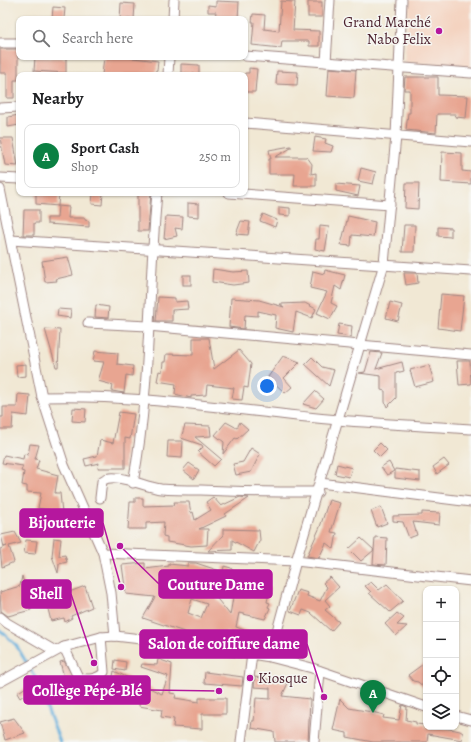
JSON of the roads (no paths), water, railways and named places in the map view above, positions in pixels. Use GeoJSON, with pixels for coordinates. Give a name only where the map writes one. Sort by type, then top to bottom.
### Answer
{"type":"FeatureCollection","features":[{"type":"Feature","properties":{"kind":"street"},"geometry":{"type":"LineString","coordinates":[[173,16],[174,0]]}},
{"type":"Feature","properties":{"kind":"street"},"geometry":{"type":"LineString","coordinates":[[326,62],[330,0]]}},
{"type":"Feature","properties":{"kind":"street"},"geometry":{"type":"LineString","coordinates":[[270,658],[296,561],[384,264],[396,136],[402,0]]}},
{"type":"Feature","properties":{"kind":"street"},"geometry":{"type":"LineString","coordinates":[[0,43],[16,43]]}},
{"type":"Feature","properties":{"kind":"street"},"geometry":{"type":"LineString","coordinates":[[248,56],[398,69],[471,73]]}},
{"type":"Feature","properties":{"kind":"street"},"geometry":{"type":"LineString","coordinates":[[168,72],[169,60]]}},
{"type":"Feature","properties":{"kind":"street"},"geometry":{"type":"LineString","coordinates":[[0,108],[16,106]]}},
{"type":"Feature","properties":{"kind":"street"},"geometry":{"type":"LineString","coordinates":[[248,123],[471,142]]}},
{"type":"Feature","properties":{"kind":"street"},"geometry":{"type":"LineString","coordinates":[[0,178],[16,179]]}},
{"type":"Feature","properties":{"kind":"street"},"geometry":{"type":"LineString","coordinates":[[0,189],[42,397],[64,465],[102,553],[111,593],[115,636]]}},
{"type":"Feature","properties":{"kind":"street"},"geometry":{"type":"LineString","coordinates":[[248,194],[390,205]]}},
{"type":"Feature","properties":{"kind":"street"},"geometry":{"type":"LineString","coordinates":[[133,483],[145,399],[152,250],[157,196]]}},
{"type":"Feature","properties":{"kind":"street"},"geometry":{"type":"LineString","coordinates":[[11,240],[471,271]]}},
{"type":"Feature","properties":{"kind":"street"},"geometry":{"type":"LineString","coordinates":[[88,323],[148,326],[471,355]]}},
{"type":"Feature","properties":{"kind":"street"},"geometry":{"type":"LineString","coordinates":[[42,397],[85,396],[145,399],[338,420],[471,429]]}},
{"type":"Feature","properties":{"kind":"street"},"geometry":{"type":"LineString","coordinates":[[100,498],[102,481],[105,479],[121,477],[133,483],[161,489],[228,492],[319,487],[471,502]]}},
{"type":"Feature","properties":{"kind":"street"},"geometry":{"type":"LineString","coordinates":[[102,553],[296,561],[471,581]]}},
{"type":"Feature","properties":{"kind":"street"},"geometry":{"type":"LineString","coordinates":[[0,617],[7,623],[59,649],[78,677],[87,680],[101,675],[104,672],[102,637]]}},
{"type":"Feature","properties":{"kind":"street"},"geometry":{"type":"LineString","coordinates":[[0,682],[59,649],[102,637],[115,636],[252,654],[270,658],[320,671],[423,706]]}},
{"type":"Feature","properties":{"kind":"street"},"geometry":{"type":"LineString","coordinates":[[241,742],[252,654]]}},
{"type":"Feature","properties":{"kind":"street"},"geometry":{"type":"LineString","coordinates":[[314,742],[320,671]]}},
{"type":"Feature","properties":{"kind":"street"},"geometry":{"type":"LineString","coordinates":[[459,717],[471,720]]}},
{"type":"Feature","properties":{"kind":"waterway"},"geometry":{"type":"LineString","coordinates":[[0,630],[16,645],[35,677],[60,742]]}},
{"type":"Feature","properties":{"kind":"place","name":"Grand Marché Nabo Felix"},"geometry":{"type":"Point","coordinates":[439,31]}},
{"type":"Feature","properties":{"kind":"place","name":"Couture Dame"},"geometry":{"type":"Point","coordinates":[120,546]}},
{"type":"Feature","properties":{"kind":"place","name":"Bijouterie"},"geometry":{"type":"Point","coordinates":[121,587]}},
{"type":"Feature","properties":{"kind":"place","name":"Shell"},"geometry":{"type":"Point","coordinates":[94,663]}},
{"type":"Feature","properties":{"kind":"place","name":"Kiosque"},"geometry":{"type":"Point","coordinates":[250,678]}},
{"type":"Feature","properties":{"kind":"place","name":"Collège Pépé-Blé"},"geometry":{"type":"Point","coordinates":[219,691]}},
{"type":"Feature","properties":{"kind":"place","name":"Salon de coiffure dame"},"geometry":{"type":"Point","coordinates":[324,697]}},
{"type":"Feature","properties":{"kind":"place","name":"Sport Cash"},"geometry":{"type":"Point","coordinates":[373,713]}}]}
